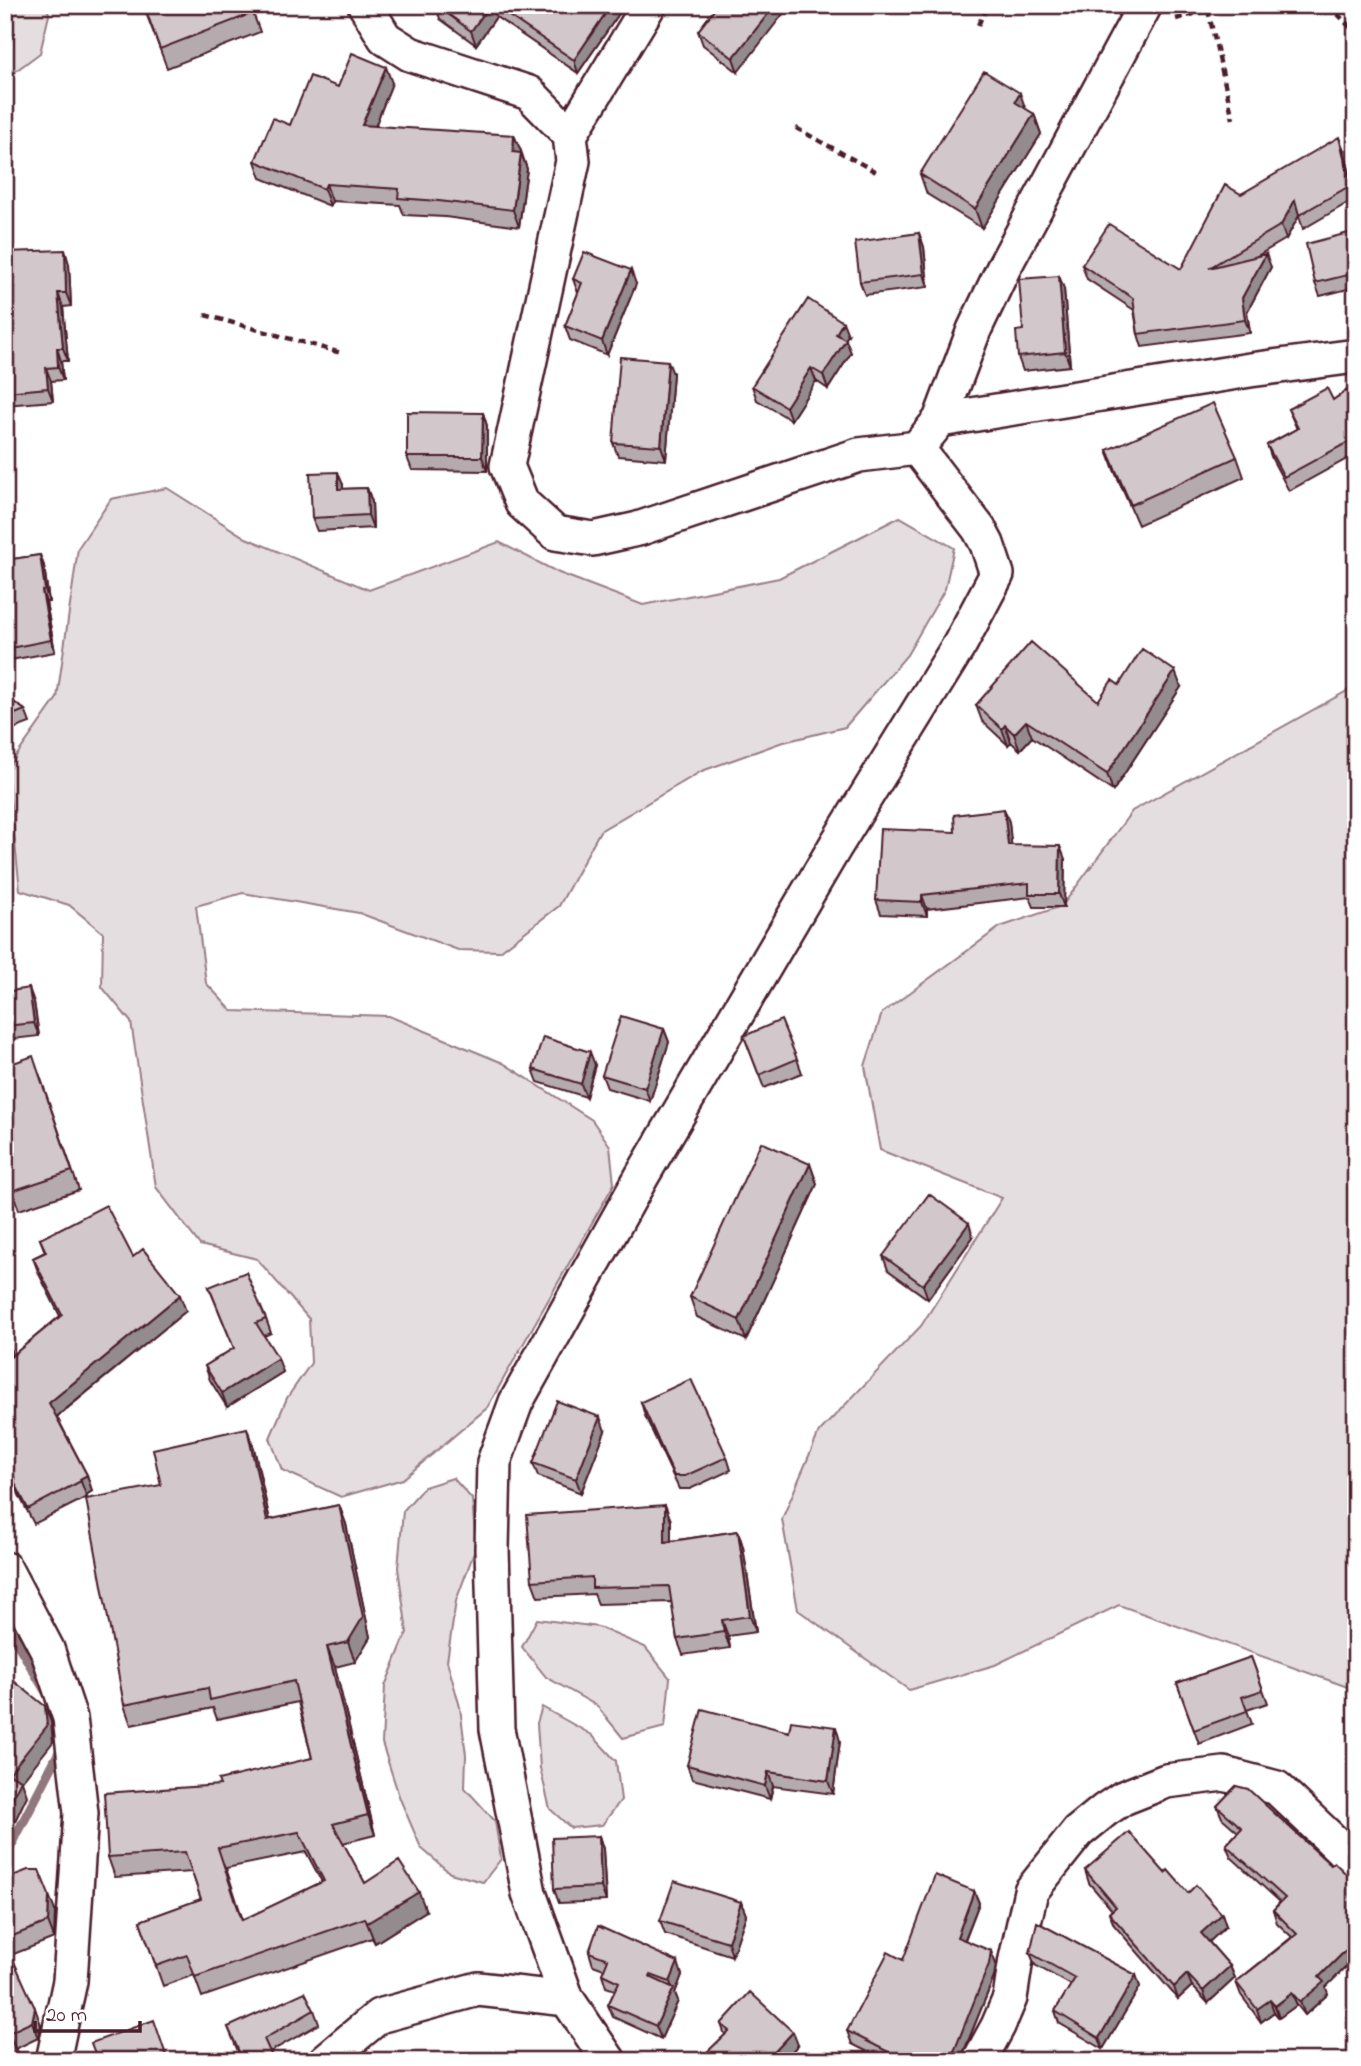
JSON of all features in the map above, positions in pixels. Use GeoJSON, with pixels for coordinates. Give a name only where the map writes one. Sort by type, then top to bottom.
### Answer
{"type":"FeatureCollection","features":[{"type":"Feature","properties":{"kind":"street"},"geometry":{"type":"LineString","coordinates":[[570,135],[649,5]]}},
{"type":"Feature","properties":{"kind":"street"},"geometry":{"type":"LineString","coordinates":[[366,6],[385,38],[410,54],[529,93],[570,135],[573,161],[507,466],[522,503],[555,533],[593,539],[638,529],[859,456],[917,448],[940,420],[974,330],[1004,267],[1145,5]]}},
{"type":"Feature","properties":{"kind":"street"},"geometry":{"type":"LineString","coordinates":[[940,420],[1250,370],[1356,356]]}},
{"type":"Feature","properties":{"kind":"street"},"geometry":{"type":"LineString","coordinates":[[609,2061],[567,1999],[529,1893],[497,1729],[492,1549],[494,1462],[516,1402],[642,1176],[836,845],[960,644],[997,574],[979,528],[917,448]]}},
{"type":"Feature","properties":{"kind":"street"},"geometry":{"type":"LineString","coordinates":[[5,1569],[47,1649],[70,1718],[81,1813],[70,1981],[53,2061]]}},
{"type":"Feature","properties":{"kind":"street"},"geometry":{"type":"LineString","coordinates":[[979,2061],[1010,1998],[1031,1891],[1078,1832],[1123,1798],[1166,1781],[1224,1774],[1277,1788],[1356,1863]]}},
{"type":"Feature","properties":{"kind":"street"},"geometry":{"type":"LineString","coordinates":[[325,2061],[379,2015],[478,1989],[567,1999]]}},
{"type":"Feature","properties":{"kind":"path"},"geometry":{"type":"LineString","coordinates":[[978,25],[988,5]]}},
{"type":"Feature","properties":{"kind":"path"},"geometry":{"type":"LineString","coordinates":[[1174,20],[1226,5]]}},
{"type":"Feature","properties":{"kind":"path"},"geometry":{"type":"LineString","coordinates":[[1329,5],[1352,29]]}},
{"type":"Feature","properties":{"kind":"path"},"geometry":{"type":"LineString","coordinates":[[1208,10],[1233,119]]}},
{"type":"Feature","properties":{"kind":"path"},"geometry":{"type":"LineString","coordinates":[[796,128],[878,173]]}},
{"type":"Feature","properties":{"kind":"path"},"geometry":{"type":"LineString","coordinates":[[205,315],[341,353]]}},
{"type":"Feature","properties":{"kind":"shaded area"},"geometry":{"type":"Polygon","coordinates":[[[5,5],[47,5],[49,15],[40,53],[5,79],[5,5]]]}},
{"type":"Feature","properties":{"kind":"shaded area"},"geometry":{"type":"Polygon","coordinates":[[[167,488],[246,538],[369,590],[499,542],[559,573],[643,605],[779,578],[900,517],[954,548],[945,589],[907,655],[845,727],[780,743],[702,771],[600,831],[559,906],[500,951],[458,950],[359,913],[243,893],[196,906],[206,983],[232,1011],[389,1016],[503,1063],[592,1120],[610,1146],[614,1184],[487,1408],[403,1479],[341,1497],[282,1470],[270,1438],[287,1398],[311,1363],[309,1319],[257,1259],[200,1245],[156,1187],[131,1022],[102,987],[103,933],[69,905],[20,890],[7,769],[57,698],[78,548],[111,499],[167,488]]]}},
{"type":"Feature","properties":{"kind":"shaded area"},"geometry":{"type":"Polygon","coordinates":[[[1356,686],[1356,1690],[1119,1605],[995,1665],[909,1690],[798,1610],[782,1519],[819,1432],[921,1326],[1002,1198],[880,1150],[865,1066],[882,1013],[1000,927],[1062,906],[1132,811],[1356,686]]]}},
{"type":"Feature","properties":{"kind":"shaded area"},"geometry":{"type":"Polygon","coordinates":[[[453,1478],[472,1499],[476,1547],[456,1601],[447,1661],[460,1707],[466,1755],[465,1788],[495,1821],[501,1859],[483,1882],[450,1873],[421,1848],[400,1799],[382,1743],[385,1686],[407,1632],[398,1568],[403,1511],[424,1487],[453,1478]]]}},
{"type":"Feature","properties":{"kind":"shaded area"},"geometry":{"type":"Polygon","coordinates":[[[537,1619],[598,1627],[645,1647],[670,1678],[665,1727],[623,1738],[597,1706],[546,1677],[522,1647],[537,1619]]]}},
{"type":"Feature","properties":{"kind":"shaded area"},"geometry":{"type":"Polygon","coordinates":[[[542,1707],[592,1735],[616,1761],[621,1800],[602,1825],[571,1828],[550,1809],[540,1768],[537,1723],[542,1707]]]}},
{"type":"Feature","properties":{"kind":"building"},"geometry":{"type":"Polygon","coordinates":[[[144,5],[250,5],[253,13],[160,49],[144,5]]]}},
{"type":"Feature","properties":{"kind":"building"},"geometry":{"type":"Polygon","coordinates":[[[436,5],[490,5],[471,31],[436,5]]]}},
{"type":"Feature","properties":{"kind":"building"},"geometry":{"type":"Polygon","coordinates":[[[493,5],[611,5],[574,60],[493,5]]]}},
{"type":"Feature","properties":{"kind":"building"},"geometry":{"type":"Polygon","coordinates":[[[718,5],[775,5],[733,58],[698,31],[718,5]]]}},
{"type":"Feature","properties":{"kind":"building"},"geometry":{"type":"Polygon","coordinates":[[[352,53],[386,67],[362,125],[514,135],[513,152],[521,153],[513,210],[398,198],[399,189],[326,184],[324,189],[255,161],[273,118],[290,125],[310,76],[338,87],[352,53]]]}},
{"type":"Feature","properties":{"kind":"building"},"geometry":{"type":"Polygon","coordinates":[[[984,71],[1020,93],[1015,102],[1034,114],[975,209],[920,174],[984,71]]]}},
{"type":"Feature","properties":{"kind":"building"},"geometry":{"type":"Polygon","coordinates":[[[1339,137],[1351,185],[1299,215],[1295,200],[1281,225],[1209,268],[1266,254],[1242,298],[1245,320],[1138,334],[1133,298],[1082,265],[1109,224],[1181,269],[1225,185],[1241,194],[1339,137]]]}},
{"type":"Feature","properties":{"kind":"building"},"geometry":{"type":"Polygon","coordinates":[[[1356,231],[1356,273],[1315,283],[1306,244],[1356,231]]]}},
{"type":"Feature","properties":{"kind":"building"},"geometry":{"type":"Polygon","coordinates":[[[919,233],[924,274],[860,282],[855,242],[919,233]]]}},
{"type":"Feature","properties":{"kind":"building"},"geometry":{"type":"Polygon","coordinates":[[[65,250],[66,293],[58,293],[63,348],[57,348],[58,367],[46,368],[48,388],[5,392],[5,252],[65,250]]]}},
{"type":"Feature","properties":{"kind":"building"},"geometry":{"type":"Polygon","coordinates":[[[584,252],[631,270],[602,341],[565,326],[582,283],[573,279],[584,252]]]}},
{"type":"Feature","properties":{"kind":"building"},"geometry":{"type":"Polygon","coordinates":[[[1059,276],[1065,352],[1018,357],[1016,331],[1023,330],[1019,279],[1059,276]]]}},
{"type":"Feature","properties":{"kind":"building"},"geometry":{"type":"Polygon","coordinates":[[[808,299],[843,322],[836,334],[846,340],[823,375],[811,368],[786,407],[752,386],[808,299]]]}},
{"type":"Feature","properties":{"kind":"building"},"geometry":{"type":"Polygon","coordinates":[[[620,357],[668,361],[661,446],[613,443],[620,357]]]}},
{"type":"Feature","properties":{"kind":"building"},"geometry":{"type":"Polygon","coordinates":[[[1356,384],[1356,438],[1284,477],[1267,445],[1298,428],[1288,409],[1327,388],[1333,400],[1356,384]]]}},
{"type":"Feature","properties":{"kind":"building"},"geometry":{"type":"Polygon","coordinates":[[[1213,403],[1237,457],[1131,505],[1107,450],[1213,403]]]}},
{"type":"Feature","properties":{"kind":"building"},"geometry":{"type":"Polygon","coordinates":[[[407,412],[483,413],[482,457],[407,457],[407,412]]]}},
{"type":"Feature","properties":{"kind":"building"},"geometry":{"type":"Polygon","coordinates":[[[338,472],[338,489],[367,488],[368,515],[312,518],[310,473],[338,472]]]}},
{"type":"Feature","properties":{"kind":"building"},"geometry":{"type":"Polygon","coordinates":[[[1356,509],[1356,521],[1349,516],[1356,509]]]}},
{"type":"Feature","properties":{"kind":"building"},"geometry":{"type":"Polygon","coordinates":[[[40,555],[45,590],[42,591],[51,640],[5,649],[5,560],[40,555]]]}},
{"type":"Feature","properties":{"kind":"building"},"geometry":{"type":"Polygon","coordinates":[[[1031,642],[1098,701],[1112,680],[1119,685],[1142,649],[1175,671],[1107,774],[1026,721],[1014,734],[1005,725],[1002,729],[976,705],[1031,642]]]}},
{"type":"Feature","properties":{"kind":"building"},"geometry":{"type":"Polygon","coordinates":[[[5,696],[25,710],[5,718],[5,696]]]}},
{"type":"Feature","properties":{"kind":"building"},"geometry":{"type":"Polygon","coordinates":[[[1004,809],[1008,845],[1060,846],[1059,894],[1029,894],[1029,883],[922,895],[922,902],[876,900],[880,829],[955,832],[954,815],[1004,809]]]}},
{"type":"Feature","properties":{"kind":"building"},"geometry":{"type":"Polygon","coordinates":[[[29,988],[34,1023],[5,1026],[5,992],[29,988]]]}},
{"type":"Feature","properties":{"kind":"building"},"geometry":{"type":"Polygon","coordinates":[[[621,1016],[664,1029],[645,1088],[602,1075],[621,1016]]]}},
{"type":"Feature","properties":{"kind":"building"},"geometry":{"type":"Polygon","coordinates":[[[781,1020],[797,1059],[759,1075],[744,1036],[781,1020]]]}},
{"type":"Feature","properties":{"kind":"building"},"geometry":{"type":"Polygon","coordinates":[[[543,1037],[590,1052],[581,1084],[533,1069],[543,1037]]]}},
{"type":"Feature","properties":{"kind":"building"},"geometry":{"type":"Polygon","coordinates":[[[33,1056],[72,1171],[12,1191],[5,1171],[5,1066],[33,1056]]]}},
{"type":"Feature","properties":{"kind":"building"},"geometry":{"type":"Polygon","coordinates":[[[761,1142],[810,1164],[739,1320],[690,1297],[761,1142]]]}},
{"type":"Feature","properties":{"kind":"building"},"geometry":{"type":"Polygon","coordinates":[[[929,1194],[969,1223],[923,1285],[883,1256],[929,1194]]]}},
{"type":"Feature","properties":{"kind":"building"},"geometry":{"type":"Polygon","coordinates":[[[106,1205],[133,1257],[143,1249],[180,1295],[49,1403],[87,1475],[80,1479],[81,1481],[28,1509],[5,1461],[5,1333],[8,1359],[62,1315],[33,1258],[46,1252],[40,1239],[106,1205]]]}},
{"type":"Feature","properties":{"kind":"building"},"geometry":{"type":"Polygon","coordinates":[[[246,1272],[266,1319],[256,1323],[278,1358],[222,1393],[205,1366],[234,1348],[209,1287],[246,1272]]]}},
{"type":"Feature","properties":{"kind":"building"},"geometry":{"type":"Polygon","coordinates":[[[691,1379],[727,1457],[685,1476],[674,1476],[641,1402],[691,1379]]]}},
{"type":"Feature","properties":{"kind":"building"},"geometry":{"type":"Polygon","coordinates":[[[557,1401],[600,1417],[576,1479],[533,1463],[557,1401]]]}},
{"type":"Feature","properties":{"kind":"building"},"geometry":{"type":"Polygon","coordinates":[[[247,1428],[267,1520],[339,1505],[363,1617],[348,1642],[327,1647],[368,1815],[333,1824],[365,1883],[399,1861],[419,1892],[367,1923],[365,1918],[195,1977],[187,1955],[156,1966],[140,1921],[201,1899],[185,1852],[108,1857],[104,1793],[220,1785],[218,1780],[312,1758],[294,1681],[210,1700],[208,1688],[124,1705],[86,1499],[161,1485],[153,1449],[247,1428]],[[299,1832],[218,1848],[242,1920],[324,1881],[299,1832]]]}},
{"type":"Feature","properties":{"kind":"building"},"geometry":{"type":"Polygon","coordinates":[[[665,1505],[665,1542],[738,1531],[750,1616],[722,1620],[724,1632],[677,1639],[669,1586],[592,1588],[592,1577],[532,1581],[527,1515],[665,1505]]]}},
{"type":"Feature","properties":{"kind":"building"},"geometry":{"type":"Polygon","coordinates":[[[1251,1657],[1263,1690],[1242,1697],[1247,1711],[1194,1730],[1177,1683],[1251,1657]]]}},
{"type":"Feature","properties":{"kind":"building"},"geometry":{"type":"Polygon","coordinates":[[[5,1674],[45,1706],[47,1726],[9,1774],[21,1780],[5,1814],[5,1674]]]}},
{"type":"Feature","properties":{"kind":"building"},"geometry":{"type":"Polygon","coordinates":[[[702,1709],[789,1732],[791,1721],[836,1727],[828,1781],[768,1772],[765,1786],[687,1765],[702,1709]]]}},
{"type":"Feature","properties":{"kind":"building"},"geometry":{"type":"Polygon","coordinates":[[[1236,1786],[1248,1789],[1331,1865],[1334,1862],[1356,1884],[1356,1940],[1319,1977],[1324,1982],[1300,2002],[1292,1993],[1275,2006],[1270,2000],[1257,2009],[1236,1982],[1297,1934],[1273,1910],[1285,1898],[1226,1845],[1242,1828],[1217,1806],[1236,1786]]]}},
{"type":"Feature","properties":{"kind":"building"},"geometry":{"type":"Polygon","coordinates":[[[1129,1832],[1165,1873],[1168,1870],[1188,1893],[1196,1885],[1222,1914],[1201,1933],[1230,1966],[1203,1991],[1187,1974],[1174,1987],[1109,1913],[1116,1907],[1085,1870],[1129,1832]]]}},
{"type":"Feature","properties":{"kind":"building"},"geometry":{"type":"Polygon","coordinates":[[[599,1836],[601,1887],[554,1889],[552,1838],[599,1836]]]}},
{"type":"Feature","properties":{"kind":"building"},"geometry":{"type":"Polygon","coordinates":[[[28,1870],[39,1870],[49,1895],[48,1922],[5,1939],[5,1879],[28,1870]]]}},
{"type":"Feature","properties":{"kind":"building"},"geometry":{"type":"Polygon","coordinates":[[[935,1875],[974,1891],[957,1937],[991,1951],[989,1964],[949,2061],[906,2061],[847,2031],[888,1952],[903,1960],[935,1875]]]}},
{"type":"Feature","properties":{"kind":"building"},"geometry":{"type":"Polygon","coordinates":[[[674,1881],[741,1902],[728,1942],[660,1921],[674,1881]]]}},
{"type":"Feature","properties":{"kind":"building"},"geometry":{"type":"Polygon","coordinates":[[[1037,1922],[1136,1975],[1099,2038],[1055,2011],[1075,1978],[1030,1953],[1037,1922]]]}},
{"type":"Feature","properties":{"kind":"building"},"geometry":{"type":"Polygon","coordinates":[[[598,1926],[678,1962],[670,1982],[651,1975],[650,1977],[674,1988],[656,2026],[608,2005],[619,1982],[602,1974],[608,1959],[589,1952],[598,1926]]]}},
{"type":"Feature","properties":{"kind":"building"},"geometry":{"type":"Polygon","coordinates":[[[5,1942],[35,2008],[32,2022],[8,2033],[21,2061],[5,2061],[5,1942]]]}},
{"type":"Feature","properties":{"kind":"building"},"geometry":{"type":"Polygon","coordinates":[[[305,1992],[314,2010],[264,2039],[274,2061],[243,2061],[228,2027],[305,1992]]]}},
{"type":"Feature","properties":{"kind":"building"},"geometry":{"type":"Polygon","coordinates":[[[750,1992],[793,2032],[766,2061],[761,2061],[755,2055],[749,2061],[698,2061],[729,2031],[721,2024],[750,1992]]]}},
{"type":"Feature","properties":{"kind":"building"},"geometry":{"type":"Polygon","coordinates":[[[154,2020],[168,2061],[98,2061],[91,2043],[154,2020]]]}},
{"type":"Feature","properties":{"kind":"waterway"},"geometry":{"type":"LineString","coordinates":[[5,1622],[48,1695]]}},
{"type":"Feature","properties":{"kind":"waterway"},"geometry":{"type":"LineString","coordinates":[[5,1857],[64,1743]]}}]}
